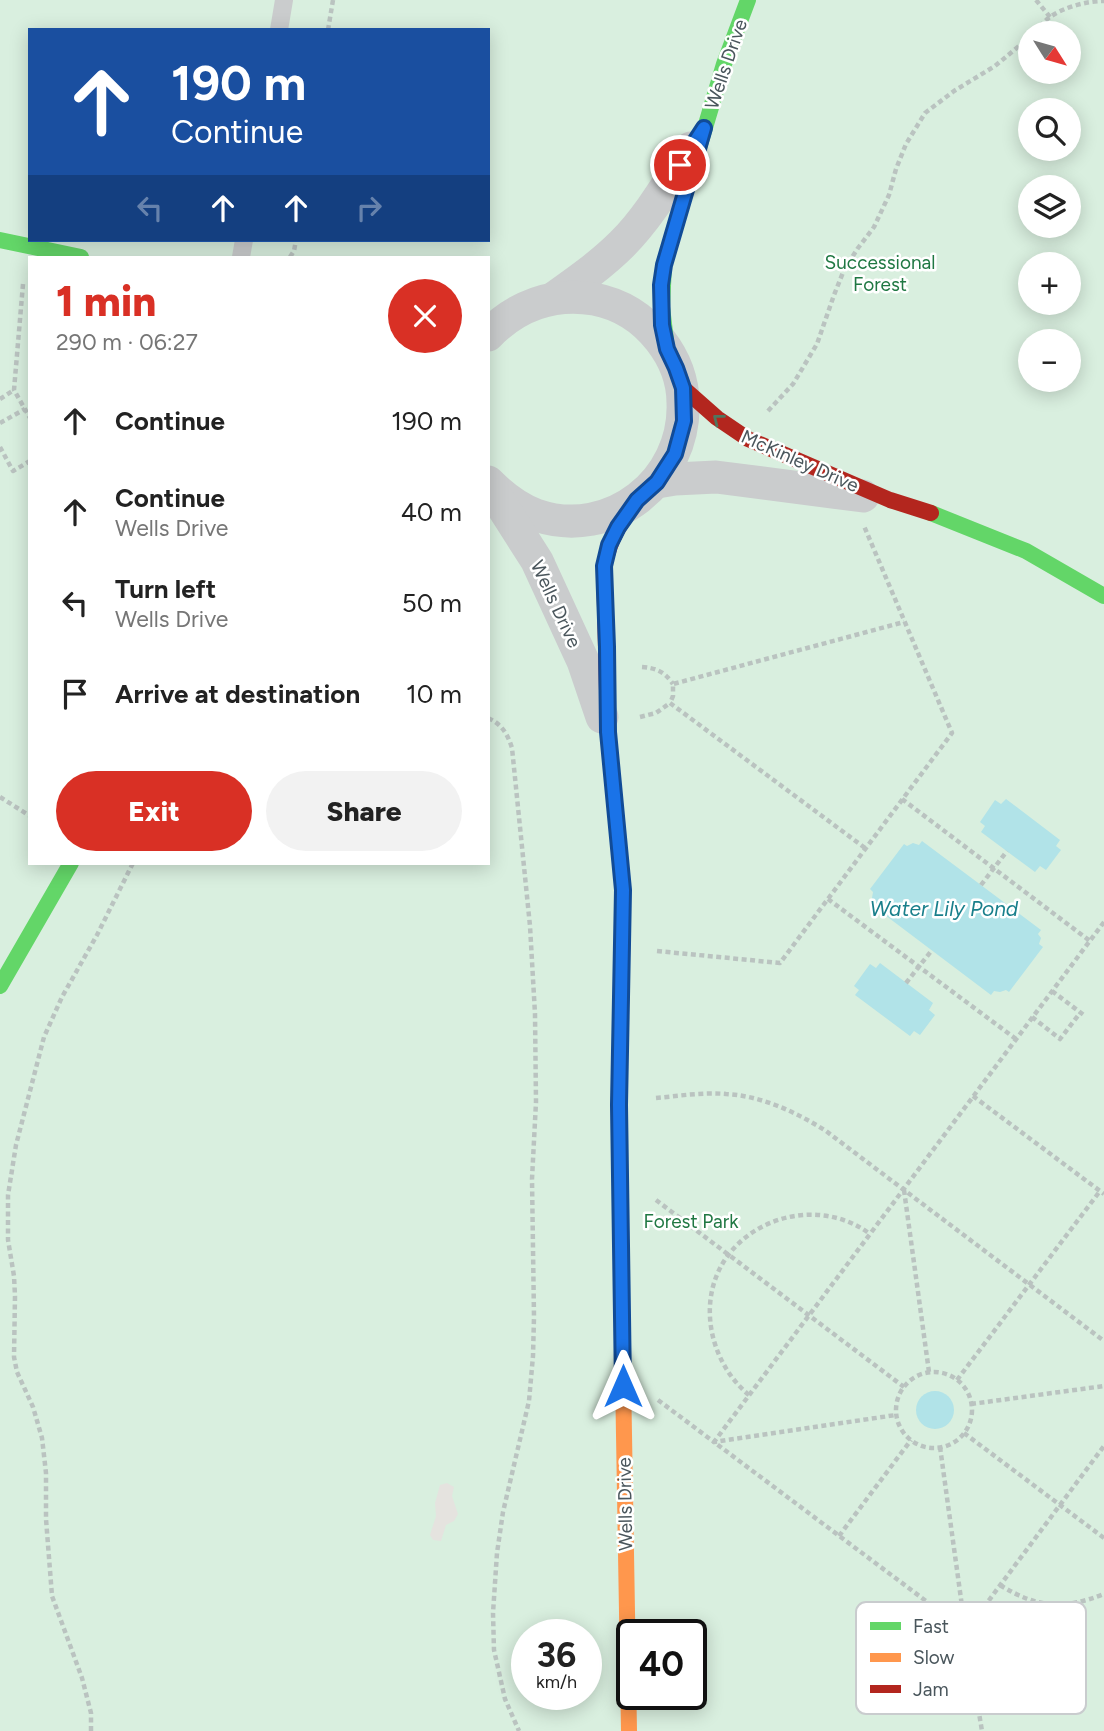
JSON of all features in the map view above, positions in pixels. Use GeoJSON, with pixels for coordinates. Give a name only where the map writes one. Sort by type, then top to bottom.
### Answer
{"type":"FeatureCollection","features":[{"type":"Feature","properties":{"kind":"street","name":"Wells Drive"},"geometry":{"type":"LineString","coordinates":[[667,349],[661,305],[664,265],[724,64],[748,0]]}},
{"type":"Feature","properties":{"kind":"street","name":"Wells Drive"},"geometry":{"type":"LineString","coordinates":[[554,298],[608,257],[639,226],[704,128]]}},
{"type":"Feature","properties":{"kind":"street"},"geometry":{"type":"LineString","coordinates":[[0,240],[76,256]]}},
{"type":"Feature","properties":{"kind":"street"},"geometry":{"type":"LineString","coordinates":[[490,333],[498,326],[500,318],[554,298],[585,297],[617,305],[650,327],[667,349],[683,388],[684,421],[675,454],[647,491],[619,510],[599,517],[557,520],[537,515],[518,507],[490,485]]}},
{"type":"Feature","properties":{"kind":"street","name":"McKinley Drive"},"geometry":{"type":"LineString","coordinates":[[683,388],[732,430],[748,439],[890,500],[937,514],[1026,551],[1104,596]]}},
{"type":"Feature","properties":{"kind":"street","name":"McKinley Drive"},"geometry":{"type":"LineString","coordinates":[[647,491],[675,479],[716,477],[890,500]]}},
{"type":"Feature","properties":{"kind":"street","name":"Wells Drive"},"geometry":{"type":"LineString","coordinates":[[490,486],[543,572],[583,661],[608,732]]}},
{"type":"Feature","properties":{"kind":"street","name":"Wells Drive"},"geometry":{"type":"LineString","coordinates":[[629,1731],[619,1105],[623,890],[608,732],[604,566],[609,545],[618,527],[647,491]]}},
{"type":"Feature","properties":{"kind":"street"},"geometry":{"type":"LineString","coordinates":[[0,986],[70,865]]}},
{"type":"Feature","properties":{"kind":"lane"},"geometry":{"type":"LineString","coordinates":[[279,28],[284,0]]}},
{"type":"Feature","properties":{"kind":"path"},"geometry":{"type":"LineString","coordinates":[[327,28],[332,0]]}},
{"type":"Feature","properties":{"kind":"path"},"geometry":{"type":"LineString","coordinates":[[1036,0],[1050,17]]}},
{"type":"Feature","properties":{"kind":"path"},"geometry":{"type":"LineString","coordinates":[[1046,21],[1068,8],[1104,1]]}},
{"type":"Feature","properties":{"kind":"path"},"geometry":{"type":"LineString","coordinates":[[760,419],[793,384],[806,365],[817,344],[844,270],[874,227],[890,195],[906,144],[925,113],[995,66],[1018,47]]}},
{"type":"Feature","properties":{"kind":"path"},"geometry":{"type":"LineString","coordinates":[[23,284],[14,390],[28,414]]}},
{"type":"Feature","properties":{"kind":"path"},"geometry":{"type":"LineString","coordinates":[[0,399],[14,390]]}},
{"type":"Feature","properties":{"kind":"path"},"geometry":{"type":"LineString","coordinates":[[2,423],[25,409]]}},
{"type":"Feature","properties":{"kind":"path"},"geometry":{"type":"LineString","coordinates":[[0,447],[13,471],[28,462]]}},
{"type":"Feature","properties":{"kind":"path"},"geometry":{"type":"LineString","coordinates":[[656,951],[780,963],[952,733],[864,525]]}},
{"type":"Feature","properties":{"kind":"path"},"geometry":{"type":"LineString","coordinates":[[673,684],[904,622]]}},
{"type":"Feature","properties":{"kind":"path"},"geometry":{"type":"LineString","coordinates":[[638,717],[656,713],[670,703],[673,696],[673,684],[665,674],[639,667]]}},
{"type":"Feature","properties":{"kind":"path"},"geometry":{"type":"LineString","coordinates":[[670,703],[865,848]]}},
{"type":"Feature","properties":{"kind":"path"},"geometry":{"type":"LineString","coordinates":[[490,719],[508,736],[512,748],[530,926],[537,1059],[532,1180],[533,1356],[529,1401],[503,1513],[493,1613],[494,1650],[505,1699],[519,1731]]}},
{"type":"Feature","properties":{"kind":"path"},"geometry":{"type":"LineString","coordinates":[[0,797],[28,815]]}},
{"type":"Feature","properties":{"kind":"path"},"geometry":{"type":"LineString","coordinates":[[902,799],[1090,941]]}},
{"type":"Feature","properties":{"kind":"path"},"geometry":{"type":"LineString","coordinates":[[981,885],[1007,851]]}},
{"type":"Feature","properties":{"kind":"path"},"geometry":{"type":"LineString","coordinates":[[92,1731],[91,1713],[82,1678],[52,1596],[42,1437],[15,1357],[15,1296],[8,1240],[8,1195],[16,1145],[44,1037],[131,865]]}},
{"type":"Feature","properties":{"kind":"path"},"geometry":{"type":"LineString","coordinates":[[828,899],[1016,1039]]}},
{"type":"Feature","properties":{"kind":"path"},"geometry":{"type":"LineString","coordinates":[[714,1442],[1104,922]]}},
{"type":"Feature","properties":{"kind":"path"},"geometry":{"type":"LineString","coordinates":[[906,983],[932,950]]}},
{"type":"Feature","properties":{"kind":"path"},"geometry":{"type":"LineString","coordinates":[[1032,1017],[1060,1039],[1082,1015],[1052,992]]}},
{"type":"Feature","properties":{"kind":"path"},"geometry":{"type":"LineString","coordinates":[[656,1098],[724,1094],[764,1101],[805,1118],[1104,1341]]}},
{"type":"Feature","properties":{"kind":"path"},"geometry":{"type":"LineString","coordinates":[[957,1380],[1102,1192],[973,1096]]}},
{"type":"Feature","properties":{"kind":"path"},"geometry":{"type":"LineString","coordinates":[[904,1190],[929,1372]]}},
{"type":"Feature","properties":{"kind":"path"},"geometry":{"type":"LineString","coordinates":[[659,1203],[904,1387]]}},
{"type":"Feature","properties":{"kind":"path"},"geometry":{"type":"LineString","coordinates":[[749,1395],[733,1380],[719,1357],[710,1323],[713,1286],[728,1255],[757,1230],[793,1215],[826,1216],[870,1234]]}},
{"type":"Feature","properties":{"kind":"path"},"geometry":{"type":"LineString","coordinates":[[929,1372],[948,1375],[957,1380],[969,1394],[971,1404],[969,1424],[964,1433],[954,1443],[930,1448],[920,1446],[904,1433],[899,1424],[897,1405],[904,1387],[916,1377],[929,1372]]}},
{"type":"Feature","properties":{"kind":"path"},"geometry":{"type":"LineString","coordinates":[[971,1404],[1104,1386]]}},
{"type":"Feature","properties":{"kind":"path"},"geometry":{"type":"LineString","coordinates":[[657,1399],[927,1602]]}},
{"type":"Feature","properties":{"kind":"path"},"geometry":{"type":"LineString","coordinates":[[714,1442],[897,1415]]}},
{"type":"Feature","properties":{"kind":"path"},"geometry":{"type":"LineString","coordinates":[[964,1433],[1104,1538]]}},
{"type":"Feature","properties":{"kind":"path"},"geometry":{"type":"LineString","coordinates":[[839,1536],[911,1440]]}},
{"type":"Feature","properties":{"kind":"path"},"geometry":{"type":"LineString","coordinates":[[987,1602],[1104,1446]]}},
{"type":"Feature","properties":{"kind":"path"},"geometry":{"type":"LineString","coordinates":[[940,1447],[962,1602]]}},
{"type":"Feature","properties":{"kind":"path"},"geometry":{"type":"LineString","coordinates":[[1000,1585],[1036,1602]]}},
{"type":"Feature","properties":{"kind":"path"},"geometry":{"type":"LineString","coordinates":[[1079,1602],[1104,1594]]}},
{"type":"Feature","properties":{"kind":"green space","name":"Forest Park"},"geometry":{"type":"Polygon","coordinates":[[[0,0],[1104,0],[1104,1731],[0,1731],[0,0]]]}},
{"type":"Feature","properties":{"kind":"sand"},"geometry":{"type":"Polygon","coordinates":[[[447,1483],[454,1487],[452,1496],[458,1514],[454,1521],[446,1525],[441,1541],[433,1540],[430,1535],[436,1516],[435,1503],[440,1485],[447,1483]]]}},
{"type":"Feature","properties":{"kind":"water"},"geometry":{"type":"Polygon","coordinates":[[[1006,799],[1060,840],[1056,846],[1061,850],[1046,870],[1040,866],[1035,872],[981,832],[985,826],[980,822],[995,800],[1001,804],[1006,799]]]}},
{"type":"Feature","properties":{"kind":"water","name":"Water Lily Pond"},"geometry":{"type":"Polygon","coordinates":[[[922,841],[1041,930],[1038,934],[1041,938],[1039,944],[1043,947],[1009,992],[994,991],[991,995],[873,906],[875,902],[870,889],[904,844],[919,845],[922,841]]]}},
{"type":"Feature","properties":{"kind":"water"},"geometry":{"type":"Polygon","coordinates":[[[880,963],[933,1003],[929,1010],[935,1015],[920,1035],[914,1031],[910,1036],[855,995],[859,990],[854,986],[870,964],[876,968],[880,963]]]}},
{"type":"Feature","properties":{"kind":"water"},"geometry":{"type":"Polygon","coordinates":[[[935,1391],[948,1397],[954,1410],[948,1423],[935,1429],[922,1423],[916,1410],[922,1397],[935,1391]]]}},
{"type":"Feature","properties":{"kind":"traffic: fast"},"geometry":{"type":"LineString","coordinates":[[667,349],[662,307],[664,265],[724,64],[748,0]]}},
{"type":"Feature","properties":{"kind":"traffic: fast"},"geometry":{"type":"LineString","coordinates":[[0,240],[76,256]]}},
{"type":"Feature","properties":{"kind":"traffic: fast"},"geometry":{"type":"LineString","coordinates":[[931,513],[1026,551],[1104,596]]}},
{"type":"Feature","properties":{"kind":"traffic: fast"},"geometry":{"type":"LineString","coordinates":[[0,986],[70,865]]}},
{"type":"Feature","properties":{"kind":"traffic: fast"},"geometry":{"type":"LineString","coordinates":[[622,958],[619,1105],[623,1375]]}},
{"type":"Feature","properties":{"kind":"traffic: slow"},"geometry":{"type":"LineString","coordinates":[[623,1375],[629,1731]]}},
{"type":"Feature","properties":{"kind":"traffic: jam"},"geometry":{"type":"LineString","coordinates":[[683,388],[717,418],[748,439],[890,500],[931,513]]}},
{"type":"Feature","properties":{"kind":"traffic: jam"},"geometry":{"type":"LineString","coordinates":[[622,958],[623,890],[608,732],[604,566],[617,531],[637,500]]}},
{"type":"Feature","properties":{"kind":"route"},"geometry":{"type":"LineString","coordinates":[[623,1386],[619,1105],[623,890],[608,732],[604,566],[609,545],[618,527],[637,500],[657,482],[675,454],[684,421],[683,388],[667,349],[662,325],[661,285],[664,265],[704,128],[680,165]]}},
{"type":"Feature","properties":{"kind":"park label","name":"Successional Forest"},"geometry":{"type":"Point","coordinates":[880,273]}}]}
